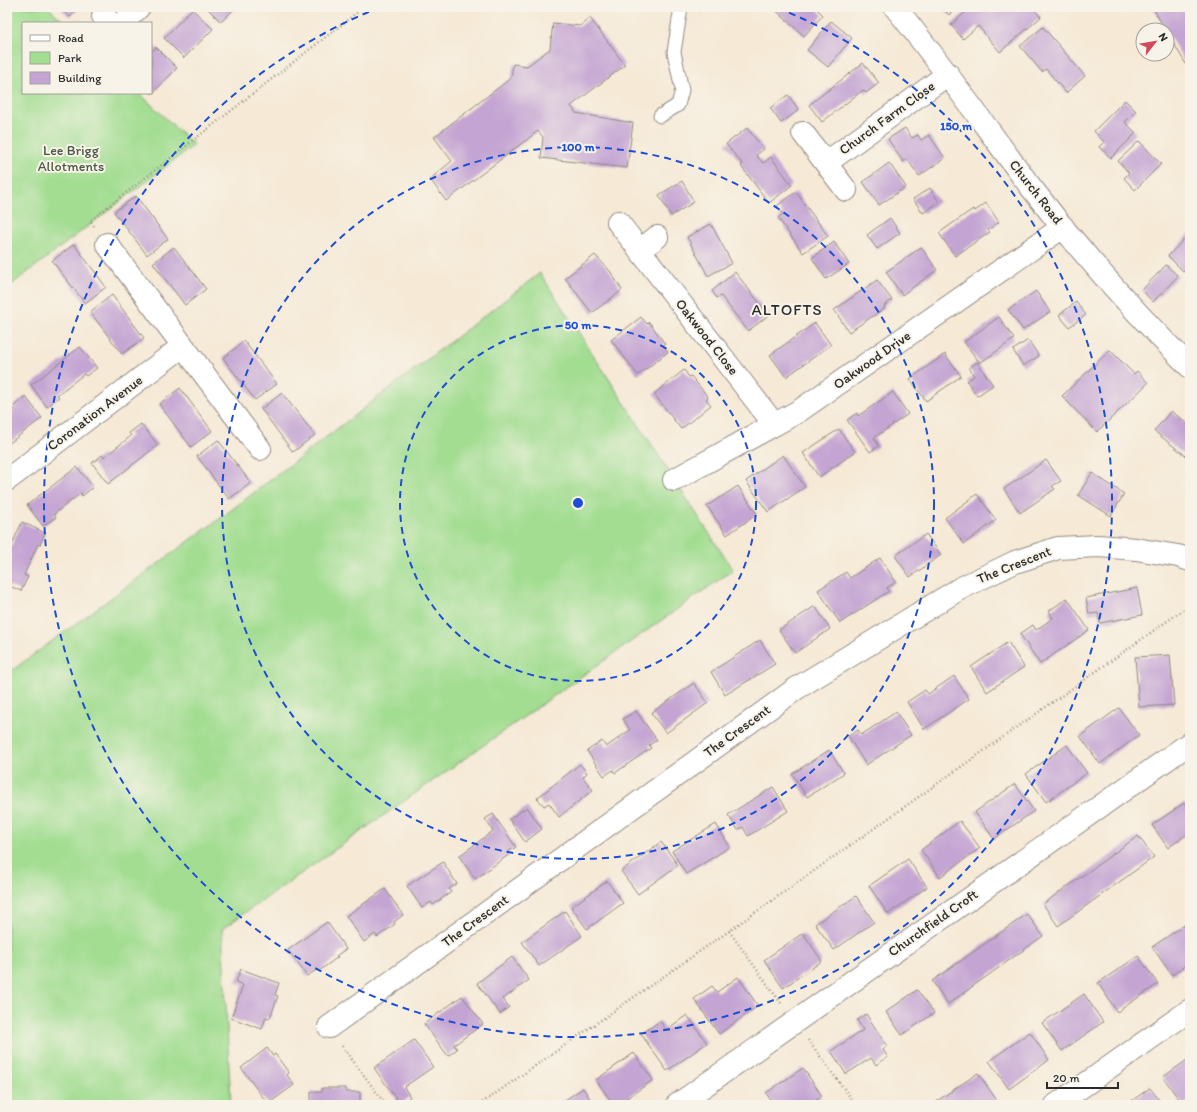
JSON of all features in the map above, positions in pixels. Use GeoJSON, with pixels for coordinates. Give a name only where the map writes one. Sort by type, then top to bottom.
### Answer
{"type":"FeatureCollection","features":[{"type":"Feature","properties":{"kind":"street"},"geometry":{"type":"LineString","coordinates":[[112,21],[139,7]]}},
{"type":"Feature","properties":{"kind":"street","name":"Church Road"},"geometry":{"type":"LineString","coordinates":[[895,7],[948,74],[1063,227],[1115,289],[1190,368]]}},
{"type":"Feature","properties":{"kind":"street","name":"Church Farm Close"},"geometry":{"type":"LineString","coordinates":[[826,163],[948,74]]}},
{"type":"Feature","properties":{"kind":"street","name":"Church Farm Close"},"geometry":{"type":"LineString","coordinates":[[803,133],[846,190]]}},
{"type":"Feature","properties":{"kind":"street","name":"Oakwood Close"},"geometry":{"type":"LineString","coordinates":[[618,222],[774,424]]}},
{"type":"Feature","properties":{"kind":"street","name":"Oakwood Drive"},"geometry":{"type":"LineString","coordinates":[[674,480],[799,411],[1063,227]]}},
{"type":"Feature","properties":{"kind":"street"},"geometry":{"type":"LineString","coordinates":[[640,250],[657,237]]}},
{"type":"Feature","properties":{"kind":"street"},"geometry":{"type":"LineString","coordinates":[[107,244],[260,448]]}},
{"type":"Feature","properties":{"kind":"street","name":"Coronation Avenue"},"geometry":{"type":"LineString","coordinates":[[7,480],[183,346]]}},
{"type":"Feature","properties":{"kind":"street","name":"The Crescent"},"geometry":{"type":"LineString","coordinates":[[329,1027],[796,688],[961,588],[1015,562],[1058,548],[1098,546],[1136,549],[1178,556],[1190,560]]}},
{"type":"Feature","properties":{"kind":"street","name":"Churchfield Croft"},"geometry":{"type":"LineString","coordinates":[[677,1105],[1190,743]]}},
{"type":"Feature","properties":{"kind":"street"},"geometry":{"type":"LineString","coordinates":[[1056,1105],[1190,1010]]}},
{"type":"Feature","properties":{"kind":"lane"},"geometry":{"type":"LineString","coordinates":[[660,116],[678,105],[682,90],[674,52],[681,7]]}},
{"type":"Feature","properties":{"kind":"path"},"geometry":{"type":"LineString","coordinates":[[107,244],[90,221],[364,7]]}},
{"type":"Feature","properties":{"kind":"path"},"geometry":{"type":"LineString","coordinates":[[479,1105],[736,926],[1190,605]]}},
{"type":"Feature","properties":{"kind":"path"},"geometry":{"type":"LineString","coordinates":[[329,1027],[386,1105]]}},
{"type":"Feature","properties":{"kind":"green space","name":"Lee Brigg Allotments"},"geometry":{"type":"Polygon","coordinates":[[[7,7],[48,7],[64,22],[22,22],[22,94],[140,94],[194,145],[7,288],[7,7]]]}},
{"type":"Feature","properties":{"kind":"green space"},"geometry":{"type":"Polygon","coordinates":[[[540,273],[733,570],[222,929],[231,1105],[7,1105],[7,674],[226,514],[540,273]]]}},
{"type":"Feature","properties":{"kind":"building"},"geometry":{"type":"Polygon","coordinates":[[[59,7],[80,7],[70,17],[59,7]]]}},
{"type":"Feature","properties":{"kind":"building"},"geometry":{"type":"Polygon","coordinates":[[[206,7],[236,7],[221,22],[206,7]]]}},
{"type":"Feature","properties":{"kind":"building"},"geometry":{"type":"Polygon","coordinates":[[[772,7],[815,7],[823,15],[804,36],[772,7]]]}},
{"type":"Feature","properties":{"kind":"building"},"geometry":{"type":"Polygon","coordinates":[[[941,7],[957,7],[949,15],[941,7]]]}},
{"type":"Feature","properties":{"kind":"building"},"geometry":{"type":"Polygon","coordinates":[[[971,7],[1006,7],[1009,11],[1013,7],[1032,7],[1041,17],[1000,52],[978,26],[963,39],[951,25],[971,7]]]}},
{"type":"Feature","properties":{"kind":"building"},"geometry":{"type":"Polygon","coordinates":[[[1159,7],[1190,7],[1190,71],[1175,46],[1175,22],[1161,22],[1154,10],[1159,7]]]}},
{"type":"Feature","properties":{"kind":"building"},"geometry":{"type":"Polygon","coordinates":[[[192,9],[213,29],[184,58],[164,38],[192,9]]]}},
{"type":"Feature","properties":{"kind":"building"},"geometry":{"type":"Polygon","coordinates":[[[590,18],[625,65],[571,106],[576,113],[633,123],[627,168],[541,158],[543,137],[538,131],[446,201],[430,179],[452,161],[434,137],[511,78],[513,64],[527,66],[550,49],[553,23],[580,26],[590,18]]]}},
{"type":"Feature","properties":{"kind":"building"},"geometry":{"type":"Polygon","coordinates":[[[831,21],[852,38],[828,67],[807,50],[831,21]]]}},
{"type":"Feature","properties":{"kind":"building"},"geometry":{"type":"Polygon","coordinates":[[[1043,27],[1085,76],[1066,93],[1046,69],[1042,72],[1020,46],[1043,27]]]}},
{"type":"Feature","properties":{"kind":"building"},"geometry":{"type":"Polygon","coordinates":[[[156,47],[177,68],[152,94],[152,52],[156,47]]]}},
{"type":"Feature","properties":{"kind":"building"},"geometry":{"type":"Polygon","coordinates":[[[863,63],[879,83],[866,93],[863,90],[822,122],[809,105],[863,63]]]}},
{"type":"Feature","properties":{"kind":"building"},"geometry":{"type":"Polygon","coordinates":[[[788,95],[799,110],[781,123],[770,108],[788,95]]]}},
{"type":"Feature","properties":{"kind":"building"},"geometry":{"type":"Polygon","coordinates":[[[1125,100],[1136,111],[1125,122],[1136,133],[1111,158],[1099,147],[1104,142],[1094,131],[1125,100]]]}},
{"type":"Feature","properties":{"kind":"building"},"geometry":{"type":"Polygon","coordinates":[[[747,128],[764,149],[756,155],[763,163],[771,157],[792,185],[769,203],[741,166],[743,165],[726,144],[747,128]]]}},
{"type":"Feature","properties":{"kind":"building"},"geometry":{"type":"Polygon","coordinates":[[[905,128],[912,138],[918,135],[921,140],[929,135],[945,158],[919,176],[907,159],[903,162],[888,139],[905,128]]]}},
{"type":"Feature","properties":{"kind":"building"},"geometry":{"type":"Polygon","coordinates":[[[1139,141],[1161,164],[1135,190],[1124,178],[1129,173],[1118,161],[1139,141]]]}},
{"type":"Feature","properties":{"kind":"building"},"geometry":{"type":"Polygon","coordinates":[[[889,163],[906,187],[879,205],[863,182],[889,163]]]}},
{"type":"Feature","properties":{"kind":"building"},"geometry":{"type":"Polygon","coordinates":[[[682,181],[694,202],[671,216],[659,195],[682,181]]]}},
{"type":"Feature","properties":{"kind":"building"},"geometry":{"type":"Polygon","coordinates":[[[930,188],[939,202],[923,213],[913,199],[930,188]]]}},
{"type":"Feature","properties":{"kind":"building"},"geometry":{"type":"Polygon","coordinates":[[[796,192],[828,236],[803,253],[778,218],[783,214],[777,206],[796,192]]]}},
{"type":"Feature","properties":{"kind":"building"},"geometry":{"type":"Polygon","coordinates":[[[136,196],[168,239],[147,255],[114,212],[136,196]]]}},
{"type":"Feature","properties":{"kind":"building"},"geometry":{"type":"Polygon","coordinates":[[[986,203],[999,222],[988,230],[990,232],[955,256],[939,233],[973,209],[975,211],[986,203]]]}},
{"type":"Feature","properties":{"kind":"building"},"geometry":{"type":"Polygon","coordinates":[[[890,218],[900,233],[877,249],[867,235],[890,218]]]}},
{"type":"Feature","properties":{"kind":"building"},"geometry":{"type":"Polygon","coordinates":[[[711,224],[732,263],[708,276],[687,237],[711,224]]]}},
{"type":"Feature","properties":{"kind":"building"},"geometry":{"type":"Polygon","coordinates":[[[1190,233],[1190,266],[1184,272],[1168,256],[1190,233]]]}},
{"type":"Feature","properties":{"kind":"building"},"geometry":{"type":"Polygon","coordinates":[[[834,242],[849,264],[826,279],[812,258],[834,242]]]}},
{"type":"Feature","properties":{"kind":"building"},"geometry":{"type":"Polygon","coordinates":[[[74,244],[106,287],[85,303],[52,261],[74,244]]]}},
{"type":"Feature","properties":{"kind":"building"},"geometry":{"type":"Polygon","coordinates":[[[174,247],[206,289],[185,305],[153,263],[174,247]]]}},
{"type":"Feature","properties":{"kind":"building"},"geometry":{"type":"Polygon","coordinates":[[[921,247],[937,270],[902,295],[886,272],[921,247]]]}},
{"type":"Feature","properties":{"kind":"building"},"geometry":{"type":"Polygon","coordinates":[[[595,255],[610,271],[622,290],[592,313],[565,278],[595,255]]]}},
{"type":"Feature","properties":{"kind":"building"},"geometry":{"type":"Polygon","coordinates":[[[1166,265],[1178,276],[1153,302],[1142,290],[1166,265]]]}},
{"type":"Feature","properties":{"kind":"building"},"geometry":{"type":"Polygon","coordinates":[[[735,272],[769,315],[748,331],[721,296],[717,298],[712,291],[735,272]]]}},
{"type":"Feature","properties":{"kind":"building"},"geometry":{"type":"Polygon","coordinates":[[[877,280],[892,300],[884,306],[885,308],[849,332],[834,310],[877,280]]]}},
{"type":"Feature","properties":{"kind":"building"},"geometry":{"type":"Polygon","coordinates":[[[1036,291],[1050,312],[1023,330],[1008,310],[1036,291]]]}},
{"type":"Feature","properties":{"kind":"building"},"geometry":{"type":"Polygon","coordinates":[[[112,295],[144,338],[122,354],[90,312],[112,295]]]}},
{"type":"Feature","properties":{"kind":"building"},"geometry":{"type":"Polygon","coordinates":[[[1076,302],[1086,315],[1069,327],[1059,315],[1076,302]]]}},
{"type":"Feature","properties":{"kind":"building"},"geometry":{"type":"Polygon","coordinates":[[[641,317],[647,324],[649,322],[665,344],[663,345],[668,352],[638,375],[611,340],[641,317]]]}},
{"type":"Feature","properties":{"kind":"building"},"geometry":{"type":"Polygon","coordinates":[[[999,317],[1014,339],[980,363],[964,342],[999,317]]]}},
{"type":"Feature","properties":{"kind":"building"},"geometry":{"type":"Polygon","coordinates":[[[815,323],[831,345],[786,377],[770,355],[815,323]]]}},
{"type":"Feature","properties":{"kind":"building"},"geometry":{"type":"Polygon","coordinates":[[[1028,340],[1039,356],[1023,366],[1013,350],[1028,340]]]}},
{"type":"Feature","properties":{"kind":"building"},"geometry":{"type":"Polygon","coordinates":[[[244,341],[277,384],[255,400],[223,358],[244,341]]]}},
{"type":"Feature","properties":{"kind":"building"},"geometry":{"type":"Polygon","coordinates":[[[80,347],[97,368],[86,376],[84,374],[57,395],[59,397],[47,407],[31,385],[80,347]]]}},
{"type":"Feature","properties":{"kind":"building"},"geometry":{"type":"Polygon","coordinates":[[[1110,350],[1134,374],[1137,371],[1148,383],[1097,432],[1062,396],[1110,350]]]}},
{"type":"Feature","properties":{"kind":"building"},"geometry":{"type":"Polygon","coordinates":[[[945,354],[961,376],[926,401],[910,379],[945,354]]]}},
{"type":"Feature","properties":{"kind":"building"},"geometry":{"type":"Polygon","coordinates":[[[977,362],[993,385],[977,396],[967,381],[974,376],[969,368],[977,362]]]}},
{"type":"Feature","properties":{"kind":"building"},"geometry":{"type":"Polygon","coordinates":[[[684,370],[689,377],[691,376],[708,397],[706,399],[711,405],[681,429],[654,394],[684,370]]]}},
{"type":"Feature","properties":{"kind":"building"},"geometry":{"type":"Polygon","coordinates":[[[180,388],[212,431],[191,447],[159,404],[180,388]]]}},
{"type":"Feature","properties":{"kind":"building"},"geometry":{"type":"Polygon","coordinates":[[[893,392],[908,414],[874,438],[879,446],[870,452],[847,420],[857,413],[858,416],[893,392]]]}},
{"type":"Feature","properties":{"kind":"building"},"geometry":{"type":"Polygon","coordinates":[[[282,393],[315,435],[293,452],[261,409],[282,393]]]}},
{"type":"Feature","properties":{"kind":"building"},"geometry":{"type":"Polygon","coordinates":[[[25,396],[42,418],[7,445],[7,415],[16,408],[14,406],[25,396]]]}},
{"type":"Feature","properties":{"kind":"building"},"geometry":{"type":"Polygon","coordinates":[[[1171,411],[1190,426],[1190,450],[1186,456],[1154,431],[1171,411]]]}},
{"type":"Feature","properties":{"kind":"building"},"geometry":{"type":"Polygon","coordinates":[[[141,424],[158,445],[108,484],[92,463],[102,455],[104,457],[131,436],[129,433],[141,424]]]}},
{"type":"Feature","properties":{"kind":"building"},"geometry":{"type":"Polygon","coordinates":[[[839,429],[855,452],[819,477],[803,453],[839,429]]]}},
{"type":"Feature","properties":{"kind":"building"},"geometry":{"type":"Polygon","coordinates":[[[218,440],[251,483],[229,499],[197,456],[218,440]]]}},
{"type":"Feature","properties":{"kind":"building"},"geometry":{"type":"Polygon","coordinates":[[[783,455],[805,487],[768,512],[746,481],[783,455]]]}},
{"type":"Feature","properties":{"kind":"building"},"geometry":{"type":"Polygon","coordinates":[[[1046,460],[1061,481],[1052,486],[1055,489],[1020,513],[1004,489],[1046,460]]]}},
{"type":"Feature","properties":{"kind":"building"},"geometry":{"type":"Polygon","coordinates":[[[77,467],[93,487],[82,496],[81,493],[54,514],[56,517],[43,526],[27,505],[77,467]]]}},
{"type":"Feature","properties":{"kind":"building"},"geometry":{"type":"Polygon","coordinates":[[[1092,473],[1124,494],[1111,516],[1078,495],[1092,473]]]}},
{"type":"Feature","properties":{"kind":"building"},"geometry":{"type":"Polygon","coordinates":[[[738,486],[757,514],[727,535],[707,506],[738,486]]]}},
{"type":"Feature","properties":{"kind":"building"},"geometry":{"type":"Polygon","coordinates":[[[977,494],[996,520],[964,544],[945,518],[977,494]]]}},
{"type":"Feature","properties":{"kind":"building"},"geometry":{"type":"Polygon","coordinates":[[[22,522],[45,533],[40,545],[38,544],[24,575],[28,577],[21,591],[7,585],[7,556],[22,522]]]}},
{"type":"Feature","properties":{"kind":"building"},"geometry":{"type":"Polygon","coordinates":[[[926,534],[941,555],[910,577],[895,556],[926,534]]]}},
{"type":"Feature","properties":{"kind":"building"},"geometry":{"type":"Polygon","coordinates":[[[880,558],[896,582],[887,588],[889,591],[840,623],[818,590],[846,572],[850,578],[880,558]]]}},
{"type":"Feature","properties":{"kind":"building"},"geometry":{"type":"Polygon","coordinates":[[[1137,588],[1142,615],[1100,623],[1098,613],[1089,614],[1086,598],[1137,588]]]}},
{"type":"Feature","properties":{"kind":"building"},"geometry":{"type":"Polygon","coordinates":[[[1067,598],[1089,630],[1040,664],[1020,634],[1033,625],[1036,630],[1053,618],[1049,611],[1067,598]]]}},
{"type":"Feature","properties":{"kind":"building"},"geometry":{"type":"Polygon","coordinates":[[[815,606],[830,629],[795,653],[779,630],[815,606]]]}},
{"type":"Feature","properties":{"kind":"building"},"geometry":{"type":"Polygon","coordinates":[[[760,640],[775,664],[725,695],[711,672],[760,640]]]}},
{"type":"Feature","properties":{"kind":"building"},"geometry":{"type":"Polygon","coordinates":[[[1008,642],[1024,667],[987,692],[971,667],[1008,642]]]}},
{"type":"Feature","properties":{"kind":"building"},"geometry":{"type":"Polygon","coordinates":[[[1170,655],[1174,705],[1139,707],[1135,657],[1170,655]]]}},
{"type":"Feature","properties":{"kind":"building"},"geometry":{"type":"Polygon","coordinates":[[[954,676],[969,699],[924,729],[907,702],[925,690],[928,694],[954,676]]]}},
{"type":"Feature","properties":{"kind":"building"},"geometry":{"type":"Polygon","coordinates":[[[694,683],[708,703],[666,733],[651,713],[694,683]]]}},
{"type":"Feature","properties":{"kind":"building"},"geometry":{"type":"Polygon","coordinates":[[[1119,708],[1139,735],[1100,764],[1080,736],[1119,708]]]}},
{"type":"Feature","properties":{"kind":"building"},"geometry":{"type":"Polygon","coordinates":[[[636,711],[657,740],[649,745],[651,748],[615,773],[613,770],[604,776],[587,751],[602,741],[606,747],[630,730],[623,719],[636,711]]]}},
{"type":"Feature","properties":{"kind":"building"},"geometry":{"type":"Polygon","coordinates":[[[896,712],[911,735],[866,765],[848,736],[858,730],[861,735],[896,712]]]}},
{"type":"Feature","properties":{"kind":"building"},"geometry":{"type":"Polygon","coordinates":[[[1067,745],[1087,773],[1046,802],[1026,774],[1067,745]]]}},
{"type":"Feature","properties":{"kind":"building"},"geometry":{"type":"Polygon","coordinates":[[[829,750],[844,773],[807,797],[792,774],[829,750]]]}},
{"type":"Feature","properties":{"kind":"building"},"geometry":{"type":"Polygon","coordinates":[[[580,764],[587,773],[583,777],[593,790],[559,817],[549,803],[544,806],[537,798],[580,764]]]}},
{"type":"Feature","properties":{"kind":"building"},"geometry":{"type":"Polygon","coordinates":[[[1015,784],[1034,811],[994,839],[975,812],[1015,784]]]}},
{"type":"Feature","properties":{"kind":"building"},"geometry":{"type":"Polygon","coordinates":[[[773,787],[788,811],[748,836],[743,827],[738,830],[728,815],[773,787]]]}},
{"type":"Feature","properties":{"kind":"building"},"geometry":{"type":"Polygon","coordinates":[[[1184,803],[1190,811],[1190,832],[1168,848],[1152,825],[1184,803]]]}},
{"type":"Feature","properties":{"kind":"building"},"geometry":{"type":"Polygon","coordinates":[[[527,807],[542,829],[525,842],[509,819],[527,807]]]}},
{"type":"Feature","properties":{"kind":"building"},"geometry":{"type":"Polygon","coordinates":[[[493,814],[516,847],[509,851],[510,854],[475,879],[459,856],[493,831],[485,819],[493,814]]]}},
{"type":"Feature","properties":{"kind":"building"},"geometry":{"type":"Polygon","coordinates":[[[960,821],[980,848],[940,877],[921,850],[960,821]]]}},
{"type":"Feature","properties":{"kind":"building"},"geometry":{"type":"Polygon","coordinates":[[[716,824],[730,847],[686,874],[672,851],[716,824]]]}},
{"type":"Feature","properties":{"kind":"building"},"geometry":{"type":"Polygon","coordinates":[[[1138,836],[1154,857],[1058,926],[1043,904],[1138,836]]]}},
{"type":"Feature","properties":{"kind":"building"},"geometry":{"type":"Polygon","coordinates":[[[661,842],[678,865],[638,894],[621,871],[661,842]]]}},
{"type":"Feature","properties":{"kind":"building"},"geometry":{"type":"Polygon","coordinates":[[[908,859],[927,887],[888,914],[869,886],[908,859]]]}},
{"type":"Feature","properties":{"kind":"building"},"geometry":{"type":"Polygon","coordinates":[[[443,862],[457,884],[449,889],[451,892],[433,905],[431,902],[422,908],[407,886],[443,862]]]}},
{"type":"Feature","properties":{"kind":"building"},"geometry":{"type":"Polygon","coordinates":[[[607,881],[623,903],[587,929],[571,907],[607,881]]]}},
{"type":"Feature","properties":{"kind":"building"},"geometry":{"type":"Polygon","coordinates":[[[385,889],[403,915],[386,931],[377,937],[375,934],[364,942],[346,916],[385,889]]]}},
{"type":"Feature","properties":{"kind":"building"},"geometry":{"type":"Polygon","coordinates":[[[856,896],[874,922],[834,950],[815,924],[856,896]]]}},
{"type":"Feature","properties":{"kind":"building"},"geometry":{"type":"Polygon","coordinates":[[[565,911],[582,936],[539,966],[522,942],[565,911]]]}},
{"type":"Feature","properties":{"kind":"building"},"geometry":{"type":"Polygon","coordinates":[[[1027,914],[1043,936],[948,1004],[932,981],[1027,914]]]}},
{"type":"Feature","properties":{"kind":"building"},"geometry":{"type":"Polygon","coordinates":[[[1190,921],[1190,962],[1172,975],[1152,947],[1190,921]]]}},
{"type":"Feature","properties":{"kind":"building"},"geometry":{"type":"Polygon","coordinates":[[[327,922],[346,949],[319,971],[318,969],[307,976],[288,950],[327,922]]]}},
{"type":"Feature","properties":{"kind":"building"},"geometry":{"type":"Polygon","coordinates":[[[803,933],[822,961],[783,988],[764,960],[803,933]]]}},
{"type":"Feature","properties":{"kind":"building"},"geometry":{"type":"Polygon","coordinates":[[[1138,956],[1158,984],[1117,1012],[1098,983],[1138,956]]]}},
{"type":"Feature","properties":{"kind":"building"},"geometry":{"type":"Polygon","coordinates":[[[512,957],[529,980],[503,999],[509,1007],[500,1014],[477,983],[512,957]]]}},
{"type":"Feature","properties":{"kind":"building"},"geometry":{"type":"Polygon","coordinates":[[[241,969],[279,983],[275,995],[278,996],[270,1018],[266,1017],[262,1029],[231,1018],[243,985],[236,982],[241,969]]]}},
{"type":"Feature","properties":{"kind":"building"},"geometry":{"type":"Polygon","coordinates":[[[738,977],[758,1006],[719,1034],[694,999],[712,986],[717,992],[738,977]]]}},
{"type":"Feature","properties":{"kind":"building"},"geometry":{"type":"Polygon","coordinates":[[[917,990],[934,1013],[902,1035],[886,1012],[917,990]]]}},
{"type":"Feature","properties":{"kind":"building"},"geometry":{"type":"Polygon","coordinates":[[[1084,994],[1103,1022],[1062,1051],[1042,1023],[1084,994]]]}},
{"type":"Feature","properties":{"kind":"building"},"geometry":{"type":"Polygon","coordinates":[[[462,996],[483,1024],[454,1045],[457,1049],[448,1056],[424,1024],[462,996]]]}},
{"type":"Feature","properties":{"kind":"building"},"geometry":{"type":"Polygon","coordinates":[[[866,1014],[887,1046],[883,1050],[888,1057],[876,1065],[871,1058],[846,1074],[831,1051],[863,1030],[857,1020],[866,1014]]]}},
{"type":"Feature","properties":{"kind":"building"},"geometry":{"type":"Polygon","coordinates":[[[687,1015],[707,1043],[667,1071],[641,1034],[660,1021],[666,1030],[687,1015]]]}},
{"type":"Feature","properties":{"kind":"building"},"geometry":{"type":"Polygon","coordinates":[[[1030,1032],[1049,1060],[1009,1089],[989,1061],[1030,1032]]]}},
{"type":"Feature","properties":{"kind":"building"},"geometry":{"type":"Polygon","coordinates":[[[414,1040],[433,1067],[404,1087],[410,1097],[400,1104],[374,1068],[414,1040]]]}},
{"type":"Feature","properties":{"kind":"building"},"geometry":{"type":"Polygon","coordinates":[[[267,1048],[273,1056],[275,1054],[289,1073],[287,1075],[294,1085],[268,1104],[241,1068],[267,1048]]]}},
{"type":"Feature","properties":{"kind":"building"},"geometry":{"type":"Polygon","coordinates":[[[634,1053],[653,1080],[617,1105],[614,1105],[596,1080],[634,1053]]]}},
{"type":"Feature","properties":{"kind":"building"},"geometry":{"type":"Polygon","coordinates":[[[1190,1058],[1190,1101],[1183,1105],[1163,1077],[1190,1058]]]}},
{"type":"Feature","properties":{"kind":"building"},"geometry":{"type":"Polygon","coordinates":[[[803,1068],[822,1096],[810,1105],[774,1105],[766,1093],[803,1068]]]}},
{"type":"Feature","properties":{"kind":"building"},"geometry":{"type":"Polygon","coordinates":[[[978,1073],[998,1102],[994,1105],[940,1105],[937,1101],[978,1073]]]}},
{"type":"Feature","properties":{"kind":"building"},"geometry":{"type":"Polygon","coordinates":[[[322,1088],[346,1088],[346,1092],[360,1092],[360,1105],[311,1105],[311,1092],[322,1092],[322,1088]]]}},
{"type":"Feature","properties":{"kind":"building"},"geometry":{"type":"Polygon","coordinates":[[[583,1088],[594,1105],[559,1105],[562,1102],[583,1088]]]}},
{"type":"Feature","properties":{"kind":"building"},"geometry":{"type":"Polygon","coordinates":[[[1150,1088],[1163,1105],[1127,1105],[1130,1102],[1150,1088]]]}},
{"type":"Feature","properties":{"kind":"district","name":"ALTOFTS"},"geometry":{"type":"Point","coordinates":[787,309]}}]}
